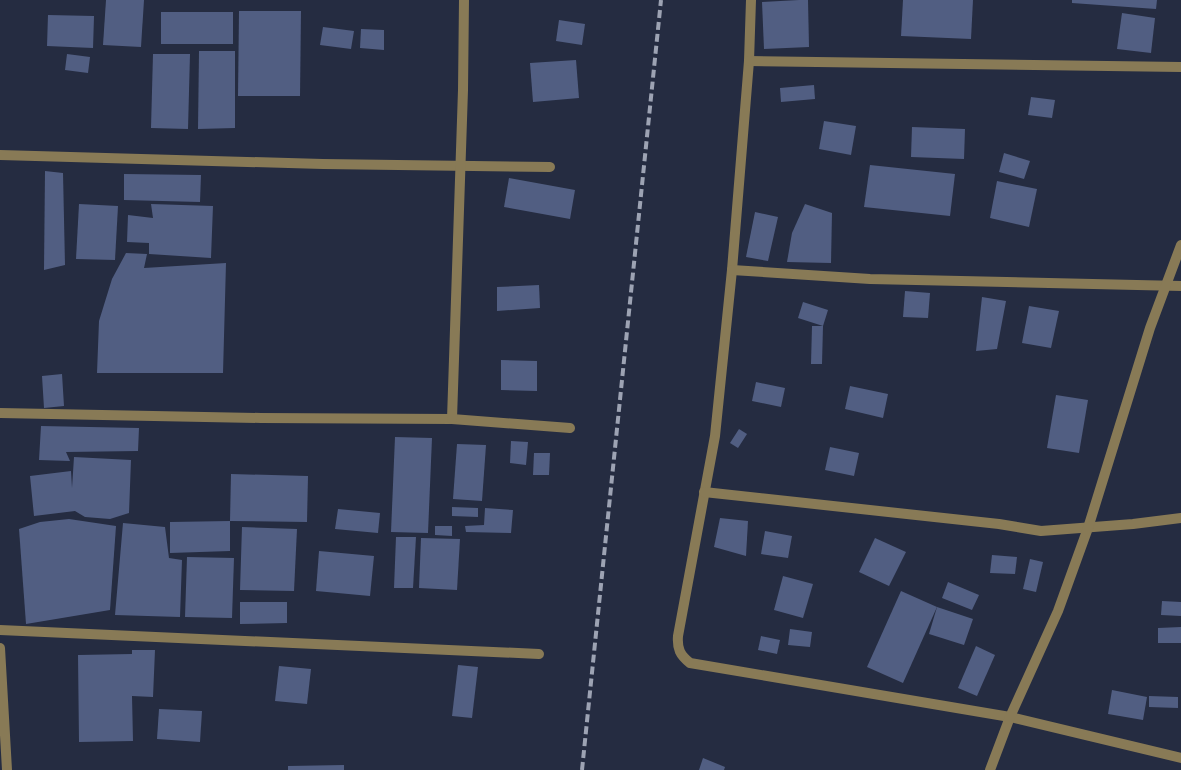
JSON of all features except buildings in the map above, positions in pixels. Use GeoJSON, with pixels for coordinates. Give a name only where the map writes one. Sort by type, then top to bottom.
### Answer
{"type":"FeatureCollection","features":[{"type":"Feature","properties":{"kind":"street"},"geometry":{"type":"LineString","coordinates":[[452,419],[464,0]]}},
{"type":"Feature","properties":{"kind":"street"},"geometry":{"type":"LineString","coordinates":[[752,0],[749,61],[732,270],[714,436],[678,636],[678,647],[681,656],[690,662],[1010,717],[1181,758]]}},
{"type":"Feature","properties":{"kind":"street"},"geometry":{"type":"LineString","coordinates":[[749,61],[1181,67]]}},
{"type":"Feature","properties":{"kind":"street"},"geometry":{"type":"LineString","coordinates":[[0,155],[323,164],[550,167]]}},
{"type":"Feature","properties":{"kind":"street"},"geometry":{"type":"LineString","coordinates":[[990,770],[1010,717],[1058,611],[1088,528],[1150,328],[1181,245]]}},
{"type":"Feature","properties":{"kind":"street"},"geometry":{"type":"LineString","coordinates":[[732,270],[880,279],[1181,286]]}},
{"type":"Feature","properties":{"kind":"street"},"geometry":{"type":"LineString","coordinates":[[0,413],[260,418],[452,419],[570,428]]}},
{"type":"Feature","properties":{"kind":"street"},"geometry":{"type":"LineString","coordinates":[[704,492],[1041,530],[1088,528],[1181,518]]}},
{"type":"Feature","properties":{"kind":"street"},"geometry":{"type":"LineString","coordinates":[[0,630],[539,654]]}},
{"type":"Feature","properties":{"kind":"street"},"geometry":{"type":"LineString","coordinates":[[0,648],[7,770]]}},
{"type":"Feature","properties":{"kind":"railway"},"geometry":{"type":"LineString","coordinates":[[582,770],[661,0]]}}]}
